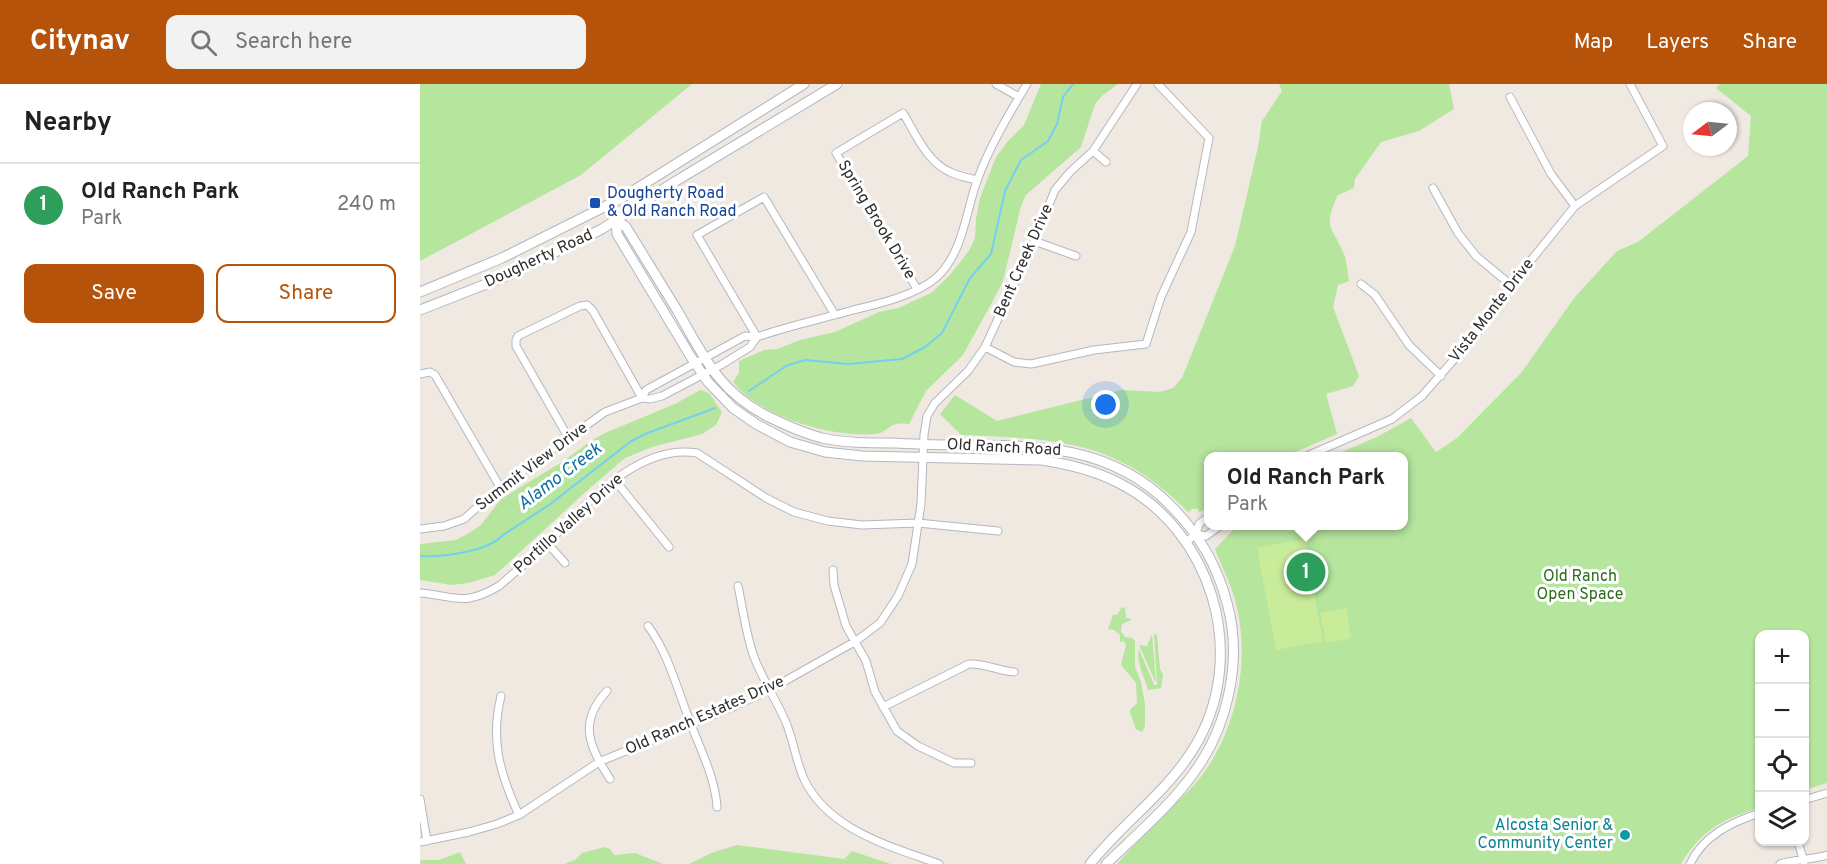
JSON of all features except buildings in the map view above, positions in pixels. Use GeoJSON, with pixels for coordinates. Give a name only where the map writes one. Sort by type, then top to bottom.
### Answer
{"type":"FeatureCollection","features":[{"type":"Feature","properties":{"kind":"street","name":"Dougherty Road"},"geometry":{"type":"LineString","coordinates":[[420,292],[502,258],[607,206],[804,84]]}},
{"type":"Feature","properties":{"kind":"street","name":"Dougherty Road"},"geometry":{"type":"LineString","coordinates":[[420,310],[509,275],[616,220],[837,84]]}},
{"type":"Feature","properties":{"kind":"street"},"geometry":{"type":"LineString","coordinates":[[996,84],[1019,97]]}},
{"type":"Feature","properties":{"kind":"street","name":"Summit View Drive"},"geometry":{"type":"LineString","coordinates":[[642,398],[646,390],[745,336],[757,337],[888,301],[938,277],[953,255],[977,180],[1019,97],[1028,84]]}},
{"type":"Feature","properties":{"kind":"street","name":"Bent Creek Drive"},"geometry":{"type":"LineString","coordinates":[[924,444],[927,416],[935,403],[968,371],[985,347],[1055,190],[1070,172],[1094,151],[1137,84]]}},
{"type":"Feature","properties":{"kind":"street"},"geometry":{"type":"LineString","coordinates":[[985,347],[1014,362],[1032,364],[1094,350],[1146,344],[1161,297],[1191,232],[1209,138],[1158,84]]}},
{"type":"Feature","properties":{"kind":"street","name":"Vista Monte Drive"},"geometry":{"type":"LineString","coordinates":[[1316,452],[1392,419],[1422,396],[1479,332],[1511,285],[1575,206],[1663,146],[1630,84]]}},
{"type":"Feature","properties":{"kind":"street"},"geometry":{"type":"LineString","coordinates":[[1510,98],[1551,174],[1575,206]]}},
{"type":"Feature","properties":{"kind":"street","name":"Spring Brook Drive"},"geometry":{"type":"LineString","coordinates":[[917,289],[836,153],[903,113],[924,147],[938,164],[949,172],[977,180]]}},
{"type":"Feature","properties":{"kind":"street"},"geometry":{"type":"LineString","coordinates":[[1094,151],[1106,162]]}},
{"type":"Feature","properties":{"kind":"street"},"geometry":{"type":"LineString","coordinates":[[1433,188],[1458,233],[1476,256],[1511,285]]}},
{"type":"Feature","properties":{"kind":"street"},"geometry":{"type":"LineString","coordinates":[[757,337],[697,235],[764,197],[835,315]]}},
{"type":"Feature","properties":{"kind":"street","name":"Old Ranch Road"},"geometry":{"type":"LineString","coordinates":[[607,206],[616,220],[626,227],[632,236],[716,377],[741,401],[794,430],[825,439],[1040,446],[1070,451],[1128,472],[1158,492],[1196,534],[1205,547],[1220,579],[1228,607],[1233,646],[1231,681],[1225,711],[1210,747],[1193,775],[1106,864]]}},
{"type":"Feature","properties":{"kind":"street","name":"Old Ranch Road"},"geometry":{"type":"LineString","coordinates":[[616,220],[617,234],[695,364],[733,408],[756,424],[790,442],[825,452],[862,456],[1041,460],[1095,471],[1121,483],[1148,501],[1177,530],[1195,554],[1209,584],[1217,609],[1221,646],[1218,680],[1212,705],[1199,739],[1184,765],[1090,864]]}},
{"type":"Feature","properties":{"kind":"street"},"geometry":{"type":"LineString","coordinates":[[1034,241],[1076,256]]}},
{"type":"Feature","properties":{"kind":"street"},"geometry":{"type":"LineString","coordinates":[[1361,284],[1375,294],[1409,345],[1441,376]]}},
{"type":"Feature","properties":{"kind":"street"},"geometry":{"type":"LineString","coordinates":[[568,437],[516,346],[518,336],[580,306],[587,305],[593,311],[642,398]]}},
{"type":"Feature","properties":{"kind":"street","name":"Summit View Drive"},"geometry":{"type":"LineString","coordinates":[[420,529],[444,526],[464,519],[500,487],[605,412],[642,398],[662,396],[750,347],[757,337]]}},
{"type":"Feature","properties":{"kind":"street"},"geometry":{"type":"LineString","coordinates":[[420,374],[430,372],[435,375],[500,487]]}},
{"type":"Feature","properties":{"kind":"street","name":"Old Ranch Estates Drive"},"geometry":{"type":"LineString","coordinates":[[423,841],[469,832],[519,815],[599,762],[769,690],[856,642],[880,623],[898,596],[912,564],[918,523],[924,444]]}},
{"type":"Feature","properties":{"kind":"street","name":"Portillo Valley Drive"},"geometry":{"type":"LineString","coordinates":[[420,593],[463,600],[481,596],[499,586],[614,479],[641,463],[684,451],[697,453],[766,498],[794,512],[828,521],[862,525],[918,523],[998,531]]}},
{"type":"Feature","properties":{"kind":"street"},"geometry":{"type":"LineString","coordinates":[[614,479],[669,547]]}},
{"type":"Feature","properties":{"kind":"street"},"geometry":{"type":"LineString","coordinates":[[1186,542],[1196,534],[1199,524],[1204,520]]}},
{"type":"Feature","properties":{"kind":"street"},"geometry":{"type":"LineString","coordinates":[[1196,534],[1206,536],[1214,530]]}},
{"type":"Feature","properties":{"kind":"street"},"geometry":{"type":"LineString","coordinates":[[547,543],[566,562]]}},
{"type":"Feature","properties":{"kind":"street"},"geometry":{"type":"LineString","coordinates":[[833,570],[834,585],[846,627],[866,661],[875,692],[897,731],[918,747],[954,763],[971,763]]}},
{"type":"Feature","properties":{"kind":"street"},"geometry":{"type":"LineString","coordinates":[[738,586],[753,656],[786,720],[794,753],[805,781],[821,804],[844,823],[867,837],[939,864]]}},
{"type":"Feature","properties":{"kind":"street"},"geometry":{"type":"LineString","coordinates":[[648,626],[659,641],[716,790],[717,807]]}},
{"type":"Feature","properties":{"kind":"street"},"geometry":{"type":"LineString","coordinates":[[883,707],[969,664],[982,663],[1002,671],[1014,672]]}},
{"type":"Feature","properties":{"kind":"street"},"geometry":{"type":"LineString","coordinates":[[607,691],[597,702],[588,728],[590,743],[610,779]]}},
{"type":"Feature","properties":{"kind":"street"},"geometry":{"type":"LineString","coordinates":[[501,696],[496,715],[498,764],[519,815]]}},
{"type":"Feature","properties":{"kind":"street"},"geometry":{"type":"LineString","coordinates":[[1809,798],[1827,793]]}},
{"type":"Feature","properties":{"kind":"street"},"geometry":{"type":"LineString","coordinates":[[420,799],[423,841]]}},
{"type":"Feature","properties":{"kind":"street"},"geometry":{"type":"LineString","coordinates":[[1690,864],[1712,836],[1741,819],[1755,815]]}},
{"type":"Feature","properties":{"kind":"street"},"geometry":{"type":"LineString","coordinates":[[1799,846],[1804,862]]}},
{"type":"Feature","properties":{"kind":"street"},"geometry":{"type":"LineString","coordinates":[[1780,864],[1804,862],[1827,855]]}},
{"type":"Feature","properties":{"kind":"green space"},"geometry":{"type":"Polygon","coordinates":[[[420,84],[692,84],[581,175],[420,261],[420,84]]]}},
{"type":"Feature","properties":{"kind":"green space"},"geometry":{"type":"Polygon","coordinates":[[[1041,84],[1118,84],[1095,104],[1081,147],[1026,195],[1021,206],[1003,281],[996,295],[963,355],[926,391],[909,424],[892,425],[875,434],[818,429],[778,415],[745,394],[733,382],[739,373],[739,361],[764,350],[777,349],[800,340],[835,332],[879,312],[898,308],[931,293],[949,276],[969,251],[975,238],[980,198],[996,157],[1024,125],[1041,84]]]}},
{"type":"Feature","properties":{"kind":"green space"},"geometry":{"type":"Polygon","coordinates":[[[1279,84],[1449,84],[1454,109],[1419,131],[1381,142],[1355,179],[1354,188],[1338,195],[1333,207],[1330,216],[1331,228],[1345,257],[1349,281],[1338,285],[1333,307],[1359,376],[1353,386],[1326,394],[1337,434],[1295,452],[1204,452],[1204,510],[1199,512],[1198,509],[1192,509],[1188,512],[1162,488],[1136,470],[1110,457],[1084,448],[1027,438],[961,435],[940,414],[955,395],[997,421],[1122,390],[1160,392],[1173,388],[1182,378],[1235,246],[1262,121],[1282,91],[1279,84]]]}},
{"type":"Feature","properties":{"kind":"green space","name":"Old Ranch Open Space"},"geometry":{"type":"Polygon","coordinates":[[[1720,84],[1827,84],[1827,783],[1809,789],[1809,630],[1755,630],[1755,809],[1714,827],[1697,842],[1681,864],[1117,864],[1194,785],[1209,766],[1221,745],[1230,722],[1241,673],[1240,624],[1233,593],[1215,549],[1233,530],[1408,530],[1408,452],[1341,452],[1377,437],[1411,418],[1436,452],[1457,438],[1521,373],[1575,297],[1617,251],[1638,242],[1748,156],[1751,116],[1737,105],[1737,102],[1734,102],[1716,88],[1720,84]]]}},
{"type":"Feature","properties":{"kind":"green space"},"geometry":{"type":"Polygon","coordinates":[[[700,390],[709,393],[722,412],[716,425],[702,434],[652,447],[625,458],[495,575],[452,585],[420,580],[420,544],[456,540],[469,533],[481,525],[501,499],[562,462],[592,440],[675,404],[700,390]]]}},
{"type":"Feature","properties":{"kind":"green space"},"geometry":{"type":"Polygon","coordinates":[[[1304,539],[1323,641],[1276,650],[1257,548],[1304,539]]]}},
{"type":"Feature","properties":{"kind":"green space"},"geometry":{"type":"Polygon","coordinates":[[[1122,607],[1125,608],[1126,618],[1131,620],[1122,624],[1121,631],[1125,637],[1135,641],[1135,667],[1141,682],[1145,704],[1145,726],[1142,732],[1136,729],[1130,712],[1137,703],[1136,683],[1121,665],[1126,645],[1124,641],[1120,642],[1120,635],[1108,629],[1113,615],[1117,615],[1122,607]]]}},
{"type":"Feature","properties":{"kind":"green space"},"geometry":{"type":"Polygon","coordinates":[[[1346,608],[1351,636],[1349,639],[1326,643],[1320,613],[1346,608]]]}},
{"type":"Feature","properties":{"kind":"green space"},"geometry":{"type":"Polygon","coordinates":[[[1152,634],[1156,683],[1139,645],[1147,646],[1152,634]]]}},
{"type":"Feature","properties":{"kind":"green space"},"geometry":{"type":"Polygon","coordinates":[[[1154,634],[1157,635],[1160,669],[1163,675],[1161,688],[1148,690],[1138,654],[1139,649],[1154,685],[1157,685],[1154,634]]]}},
{"type":"Feature","properties":{"kind":"green space"},"geometry":{"type":"Polygon","coordinates":[[[737,845],[844,859],[852,851],[891,864],[689,864],[711,853],[737,845]]]}},
{"type":"Feature","properties":{"kind":"green space"},"geometry":{"type":"Polygon","coordinates":[[[605,847],[610,849],[614,855],[635,853],[663,864],[564,864],[575,860],[582,853],[605,847]]]}},
{"type":"Feature","properties":{"kind":"green space"},"geometry":{"type":"Polygon","coordinates":[[[460,852],[466,864],[420,864],[421,860],[439,860],[460,852]]]}},
{"type":"Feature","properties":{"kind":"waterway","name":"Alamo Creek"},"geometry":{"type":"LineString","coordinates":[[749,391],[786,366],[805,360],[848,364],[902,359],[925,347],[942,333],[970,278],[991,254],[1005,191],[1021,160],[1048,141],[1057,124],[1063,97],[1073,84]]}},
{"type":"Feature","properties":{"kind":"waterway","name":"Alamo Creek"},"geometry":{"type":"LineString","coordinates":[[420,556],[440,556],[487,546],[549,505],[630,442],[645,434],[715,408]]}},
{"type":"Feature","properties":{"kind":"place","name":"Dougherty Road & Old Ranch Road"},"geometry":{"type":"Point","coordinates":[595,203]}},
{"type":"Feature","properties":{"kind":"place","name":"Old Ranch Park"},"geometry":{"type":"Point","coordinates":[1306,572]}},
{"type":"Feature","properties":{"kind":"place","name":"Alcosta Senior & Community Center"},"geometry":{"type":"Point","coordinates":[1625,835]}}]}
